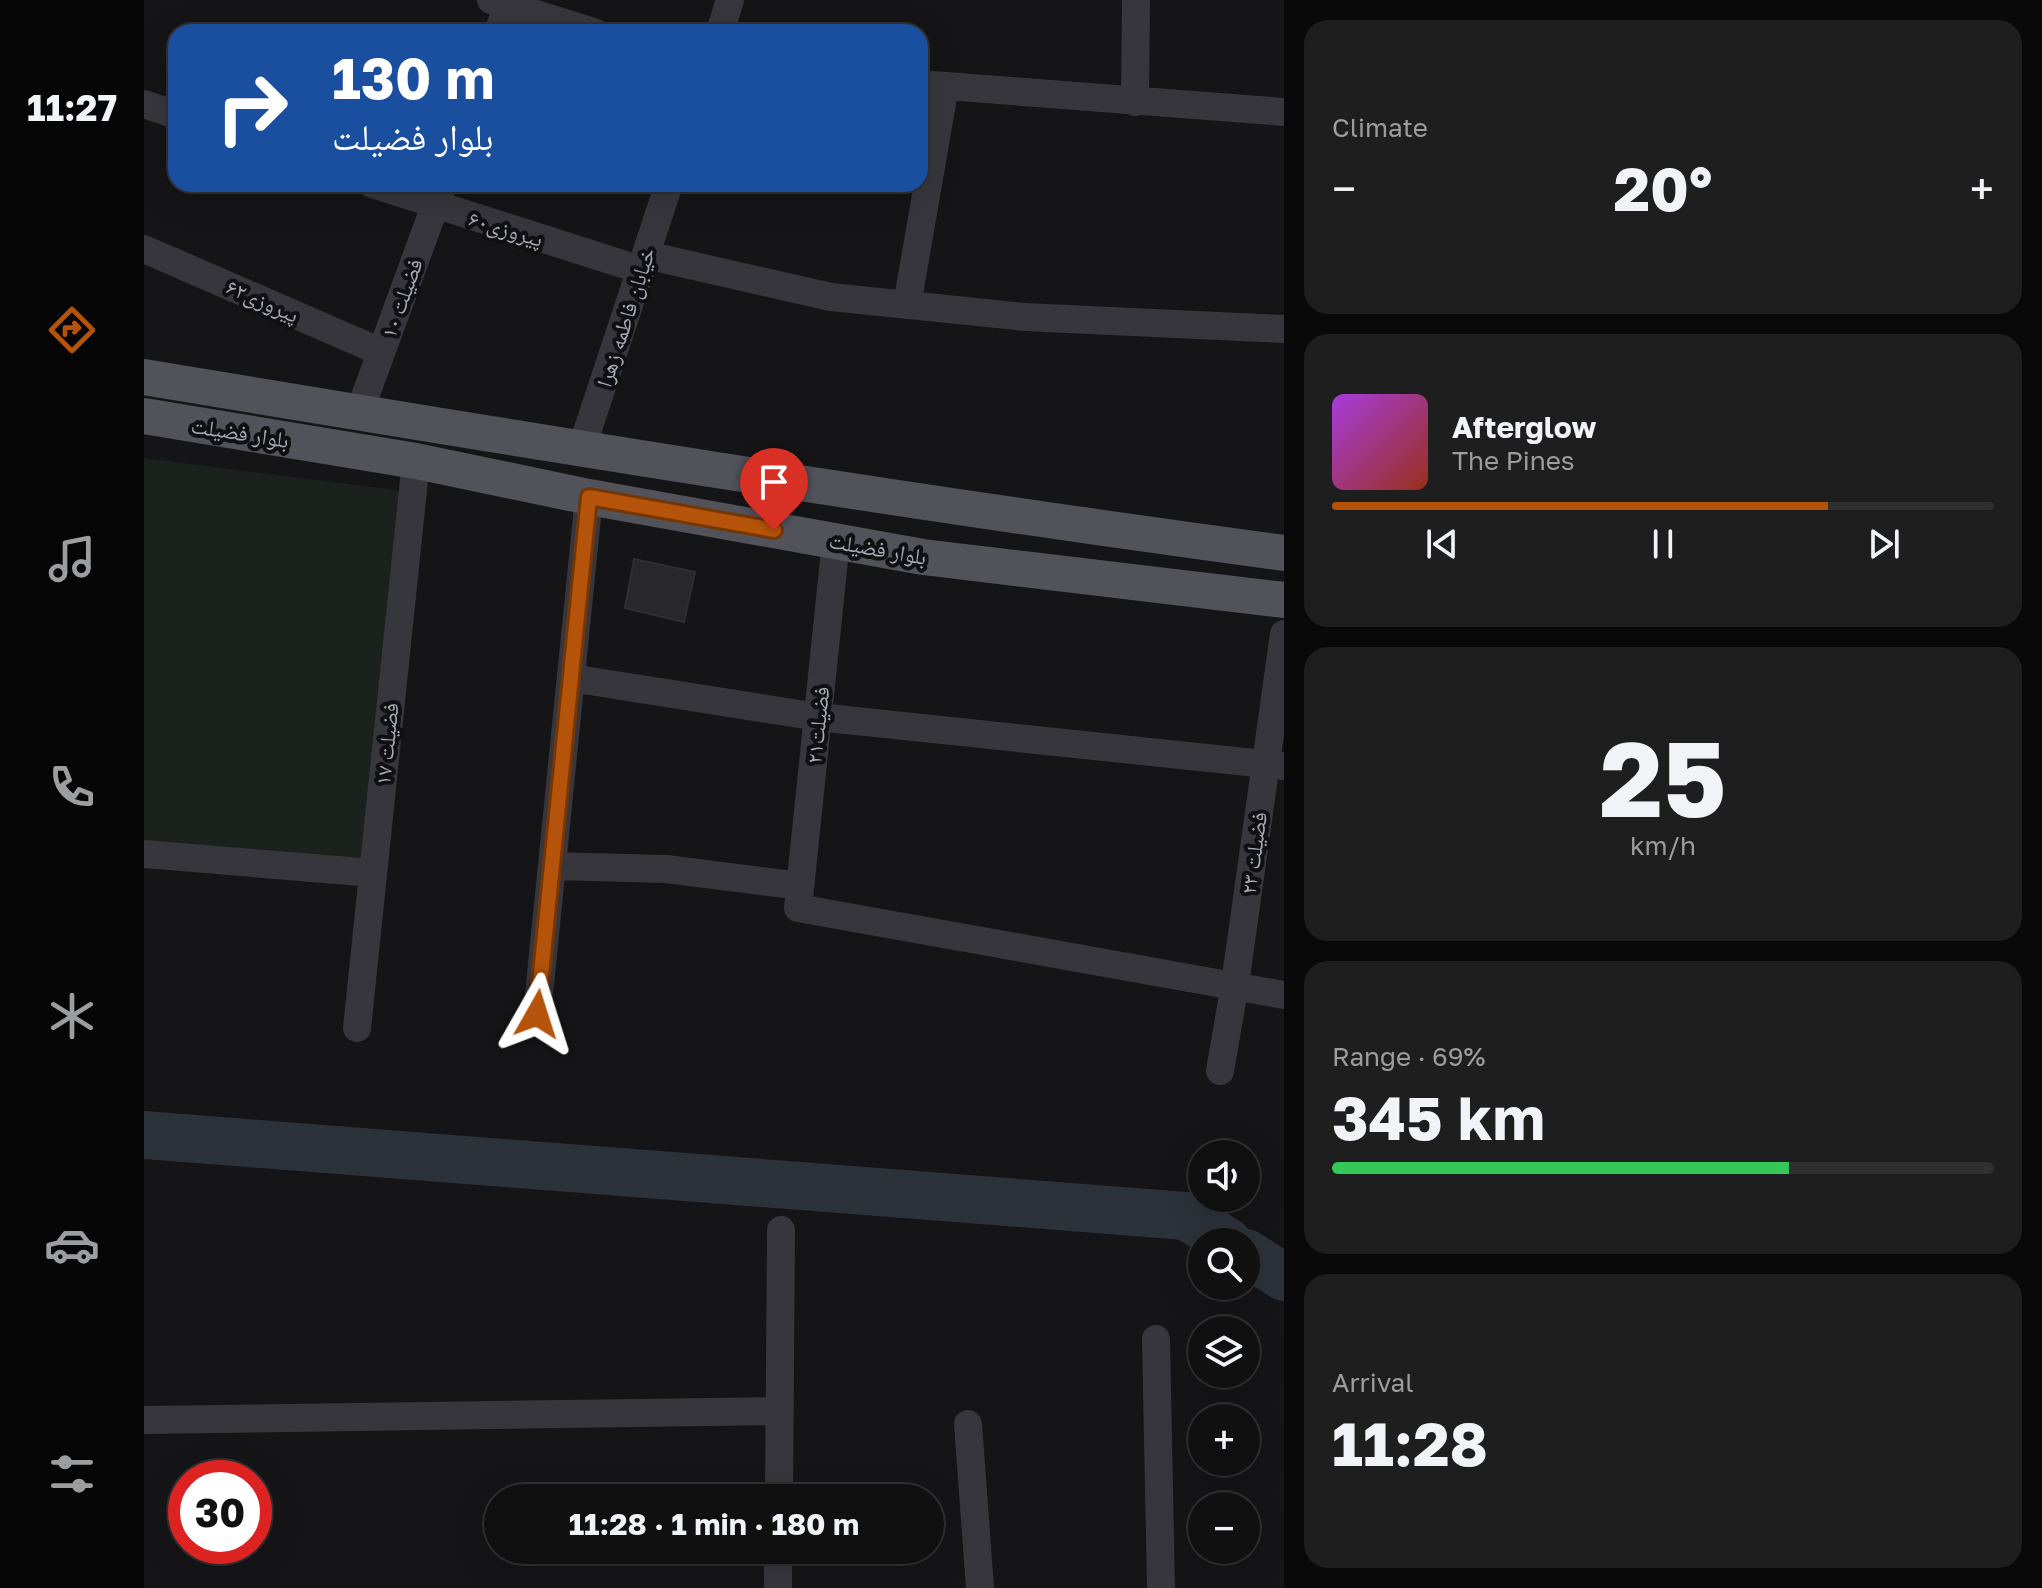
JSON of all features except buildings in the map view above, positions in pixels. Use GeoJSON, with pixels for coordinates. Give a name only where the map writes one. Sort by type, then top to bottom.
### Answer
{"type":"FeatureCollection","features":[{"type":"Feature","properties":{"kind":"main road","name":"بلوار فضیلت"},"geometry":{"type":"LineString","coordinates":[[144,377],[581,450],[1076,525],[1284,553]]}},
{"type":"Feature","properties":{"kind":"main road","name":"بلوار فضیلت"},"geometry":{"type":"LineString","coordinates":[[144,416],[416,461],[589,497],[923,557],[1284,600]]}},
{"type":"Feature","properties":{"kind":"main road"},"geometry":{"type":"LineString","coordinates":[[1063,574],[1076,525]]}},
{"type":"Feature","properties":{"kind":"street"},"geometry":{"type":"LineString","coordinates":[[722,24],[730,0]]}},
{"type":"Feature","properties":{"kind":"street"},"geometry":{"type":"LineString","coordinates":[[1135,102],[1136,0]]}},
{"type":"Feature","properties":{"kind":"street"},"geometry":{"type":"LineString","coordinates":[[499,24],[500,3],[568,24]]}},
{"type":"Feature","properties":{"kind":"street"},"geometry":{"type":"LineString","coordinates":[[928,120],[932,85],[1284,112]]}},
{"type":"Feature","properties":{"kind":"street"},"geometry":{"type":"LineString","coordinates":[[144,104],[168,112]]}},
{"type":"Feature","properties":{"kind":"street","name":"خیابان فاطمه زهرا"},"geometry":{"type":"LineString","coordinates":[[581,450],[666,192]]}},
{"type":"Feature","properties":{"kind":"street"},"geometry":{"type":"LineString","coordinates":[[907,305],[920,192]]}},
{"type":"Feature","properties":{"kind":"street","name":"پیروزی۶۰"},"geometry":{"type":"LineString","coordinates":[[439,195],[643,262],[831,297],[1025,317],[1284,329]]}},
{"type":"Feature","properties":{"kind":"street","name":"فضیلت ۱۰"},"geometry":{"type":"LineString","coordinates":[[359,413],[439,195]]}},
{"type":"Feature","properties":{"kind":"street","name":"پیروزی۶۲"},"geometry":{"type":"LineString","coordinates":[[144,249],[381,352]]}},
{"type":"Feature","properties":{"kind":"street","name":"فضیلت ۱۷"},"geometry":{"type":"LineString","coordinates":[[357,1028],[416,461]]}},
{"type":"Feature","properties":{"kind":"street"},"geometry":{"type":"LineString","coordinates":[[537,1014],[589,497]]}},
{"type":"Feature","properties":{"kind":"street","name":"فضیلت۲۱"},"geometry":{"type":"LineString","coordinates":[[799,897],[836,541]]}},
{"type":"Feature","properties":{"kind":"street","name":"فضیلت ۲۳"},"geometry":{"type":"LineString","coordinates":[[1220,1071],[1274,765],[1284,634]]}},
{"type":"Feature","properties":{"kind":"street"},"geometry":{"type":"LineString","coordinates":[[571,678],[818,717],[1274,765]]}},
{"type":"Feature","properties":{"kind":"street"},"geometry":{"type":"LineString","coordinates":[[144,854],[373,873]]}},
{"type":"Feature","properties":{"kind":"street"},"geometry":{"type":"LineString","coordinates":[[552,866],[666,869],[1284,995]]}},
{"type":"Feature","properties":{"kind":"street"},"geometry":{"type":"LineString","coordinates":[[779,1484],[781,1230]]}},
{"type":"Feature","properties":{"kind":"street"},"geometry":{"type":"LineString","coordinates":[[1156,1339],[1161,1588]]}},
{"type":"Feature","properties":{"kind":"street"},"geometry":{"type":"LineString","coordinates":[[144,1420],[779,1411]]}},
{"type":"Feature","properties":{"kind":"street"},"geometry":{"type":"LineString","coordinates":[[968,1424],[980,1588]]}},
{"type":"Feature","properties":{"kind":"street"},"geometry":{"type":"LineString","coordinates":[[778,1564],[778,1588]]}},
{"type":"Feature","properties":{"kind":"shaded area"},"geometry":{"type":"Polygon","coordinates":[[[144,458],[404,491],[359,872],[144,841],[144,458]]]}},
{"type":"Feature","properties":{"kind":"waterway"},"geometry":{"type":"LineString","coordinates":[[144,1135],[1186,1216],[1205,1228]]}},
{"type":"Feature","properties":{"kind":"waterway"},"geometry":{"type":"LineString","coordinates":[[1260,1262],[1284,1277]]}},
{"type":"Feature","properties":{"kind":"route"},"geometry":{"type":"LineString","coordinates":[[537,1014],[589,497],[774,530]]}}]}
